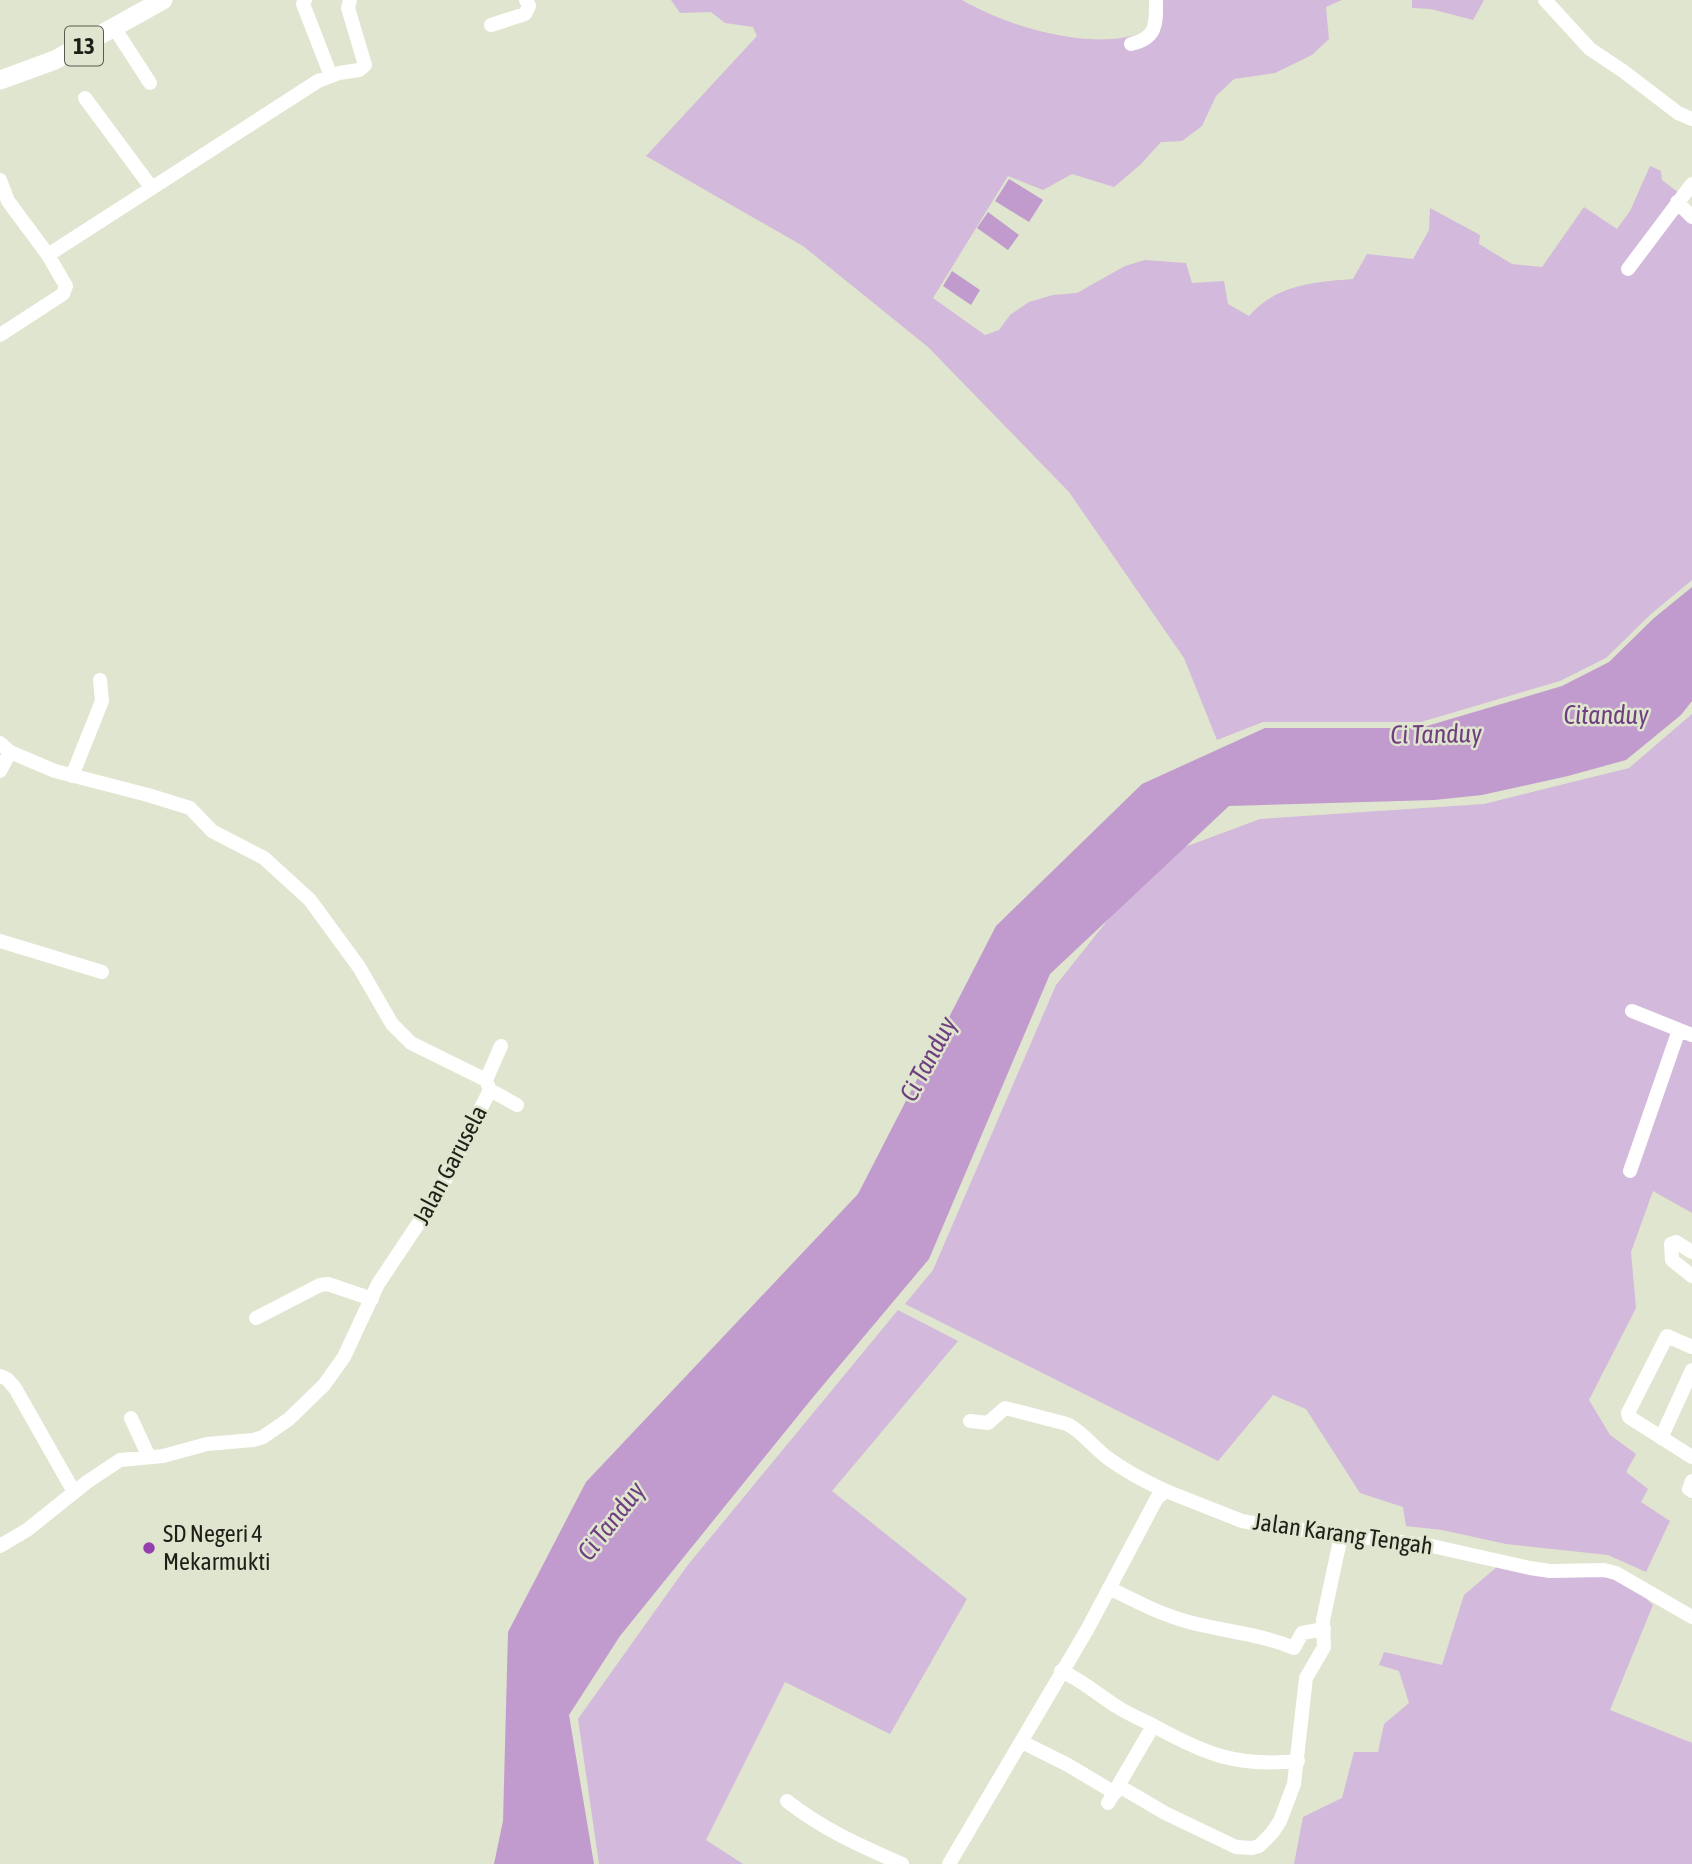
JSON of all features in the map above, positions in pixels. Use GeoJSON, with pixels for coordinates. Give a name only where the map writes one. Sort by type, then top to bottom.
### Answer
{"type":"FeatureCollection","features":[{"type":"Feature","properties":{"kind":"highway","name":"13"},"geometry":{"type":"LineString","coordinates":[[0,80],[55,60],[163,0]]}},
{"type":"Feature","properties":{"kind":"street"},"geometry":{"type":"LineString","coordinates":[[304,0],[303,4],[331,76]]}},
{"type":"Feature","properties":{"kind":"street"},"geometry":{"type":"LineString","coordinates":[[48,255],[318,81],[359,70],[365,65],[348,8],[350,0]]}},
{"type":"Feature","properties":{"kind":"street"},"geometry":{"type":"LineString","coordinates":[[491,25],[525,14],[529,6],[526,0]]}},
{"type":"Feature","properties":{"kind":"street"},"geometry":{"type":"LineString","coordinates":[[1131,44],[1145,38],[1155,27],[1156,0]]}},
{"type":"Feature","properties":{"kind":"street"},"geometry":{"type":"LineString","coordinates":[[1545,0],[1590,49],[1678,113],[1692,119]]}},
{"type":"Feature","properties":{"kind":"street"},"geometry":{"type":"LineString","coordinates":[[115,29],[150,83]]}},
{"type":"Feature","properties":{"kind":"street"},"geometry":{"type":"LineString","coordinates":[[85,98],[151,187]]}},
{"type":"Feature","properties":{"kind":"street"},"geometry":{"type":"LineString","coordinates":[[0,180],[8,201],[48,255],[66,286],[63,294],[0,335]]}},
{"type":"Feature","properties":{"kind":"street"},"geometry":{"type":"LineString","coordinates":[[1628,269],[1692,184]]}},
{"type":"Feature","properties":{"kind":"street"},"geometry":{"type":"LineString","coordinates":[[1677,202],[1692,217]]}},
{"type":"Feature","properties":{"kind":"street"},"geometry":{"type":"LineString","coordinates":[[72,776],[102,701],[100,680]]}},
{"type":"Feature","properties":{"kind":"street"},"geometry":{"type":"LineString","coordinates":[[0,771],[5,748]]}},
{"type":"Feature","properties":{"kind":"street","name":"Jalan Garusela"},"geometry":{"type":"LineString","coordinates":[[0,1546],[27,1530],[120,1460],[149,1457],[207,1444],[254,1440],[264,1437],[289,1419],[324,1385],[344,1357],[378,1284],[439,1194],[488,1085],[403,1036],[386,1015],[359,967],[310,900],[264,858],[212,831],[190,808],[72,776],[5,748]]}},
{"type":"Feature","properties":{"kind":"street"},"geometry":{"type":"LineString","coordinates":[[0,941],[102,972]]}},
{"type":"Feature","properties":{"kind":"street"},"geometry":{"type":"LineString","coordinates":[[1630,1171],[1686,1033],[1632,1011]]}},
{"type":"Feature","properties":{"kind":"street"},"geometry":{"type":"LineString","coordinates":[[501,1046],[488,1085],[517,1105]]}},
{"type":"Feature","properties":{"kind":"street"},"geometry":{"type":"LineString","coordinates":[[1692,1252],[1675,1242],[1671,1244],[1672,1260],[1692,1276]]}},
{"type":"Feature","properties":{"kind":"street"},"geometry":{"type":"LineString","coordinates":[[256,1318],[320,1285],[328,1284],[372,1299]]}},
{"type":"Feature","properties":{"kind":"street"},"geometry":{"type":"LineString","coordinates":[[1692,1347],[1667,1336],[1628,1413],[1629,1417],[1692,1457]]}},
{"type":"Feature","properties":{"kind":"street"},"geometry":{"type":"LineString","coordinates":[[1661,1438],[1692,1370]]}},
{"type":"Feature","properties":{"kind":"street"},"geometry":{"type":"LineString","coordinates":[[0,1376],[15,1388],[74,1492]]}},
{"type":"Feature","properties":{"kind":"street","name":"Jalan Karang Tengah"},"geometry":{"type":"LineString","coordinates":[[970,1421],[988,1423],[1005,1408],[1067,1424],[1076,1428],[1108,1458],[1135,1476],[1242,1521],[1456,1550],[1530,1568],[1604,1570],[1616,1573],[1692,1617]]}},
{"type":"Feature","properties":{"kind":"street"},"geometry":{"type":"LineString","coordinates":[[131,1418],[149,1457]]}},
{"type":"Feature","properties":{"kind":"street"},"geometry":{"type":"LineString","coordinates":[[949,1864],[1087,1630],[1157,1498],[1167,1491]]}},
{"type":"Feature","properties":{"kind":"street"},"geometry":{"type":"LineString","coordinates":[[1022,1742],[1068,1765],[1114,1794],[1165,1813],[1228,1844],[1241,1849],[1252,1849],[1266,1840],[1280,1821],[1290,1796],[1298,1761],[1306,1678],[1324,1647],[1323,1620],[1341,1536]]}},
{"type":"Feature","properties":{"kind":"street"},"geometry":{"type":"LineString","coordinates":[[1109,1588],[1149,1608],[1185,1621],[1249,1633],[1294,1648],[1302,1633],[1324,1629]]}},
{"type":"Feature","properties":{"kind":"street"},"geometry":{"type":"LineString","coordinates":[[1061,1671],[1083,1681],[1118,1707],[1182,1742],[1220,1757],[1265,1764],[1298,1761]]}},
{"type":"Feature","properties":{"kind":"street"},"geometry":{"type":"LineString","coordinates":[[1114,1794],[1153,1726]]}},
{"type":"Feature","properties":{"kind":"street"},"geometry":{"type":"LineString","coordinates":[[787,1801],[809,1819],[902,1864]]}},
{"type":"Feature","properties":{"kind":"shaded area"},"geometry":{"type":"Polygon","coordinates":[[[671,0],[962,0],[1027,28],[1077,38],[1101,39],[1124,38],[1146,32],[1161,0],[1342,0],[1326,7],[1329,39],[1312,55],[1275,73],[1234,79],[1216,96],[1202,126],[1182,141],[1161,142],[1114,187],[1072,174],[1043,190],[1008,176],[933,298],[985,335],[999,330],[1010,315],[1029,302],[1053,295],[1077,293],[1125,266],[1145,260],[1186,263],[1192,283],[1224,281],[1228,304],[1249,316],[1283,291],[1310,284],[1353,279],[1367,254],[1413,259],[1429,230],[1430,208],[1480,235],[1479,244],[1512,264],[1542,267],[1584,207],[1617,229],[1630,211],[1650,166],[1661,171],[1662,180],[1679,193],[1692,221],[1692,580],[1651,614],[1606,658],[1560,681],[1421,722],[1263,722],[1217,740],[1184,658],[1069,492],[928,347],[803,246],[646,156],[757,36],[753,27],[725,23],[711,12],[680,13],[671,0]]]}},
{"type":"Feature","properties":{"kind":"shaded area"},"geometry":{"type":"Polygon","coordinates":[[[1412,0],[1484,0],[1473,20],[1431,9],[1412,8],[1412,0]]]}},
{"type":"Feature","properties":{"kind":"shaded area"},"geometry":{"type":"Polygon","coordinates":[[[1692,714],[1692,1213],[1653,1191],[1631,1252],[1636,1308],[1589,1400],[1610,1435],[1636,1454],[1626,1472],[1648,1489],[1641,1502],[1670,1521],[1646,1572],[1608,1555],[1506,1544],[1442,1530],[1406,1526],[1403,1507],[1360,1493],[1306,1409],[1273,1395],[1218,1461],[905,1304],[933,1270],[1056,985],[1158,857],[1260,819],[1484,804],[1629,768],[1692,714]]]}},
{"type":"Feature","properties":{"kind":"shaded area"},"geometry":{"type":"Polygon","coordinates":[[[898,1310],[958,1341],[832,1491],[967,1599],[890,1734],[785,1682],[706,1840],[743,1864],[599,1864],[578,1719],[687,1566],[898,1310]]]}},
{"type":"Feature","properties":{"kind":"shaded area"},"geometry":{"type":"Polygon","coordinates":[[[1499,1565],[1599,1574],[1636,1589],[1653,1605],[1610,1710],[1692,1743],[1692,1864],[1294,1864],[1303,1817],[1342,1798],[1354,1752],[1378,1752],[1384,1724],[1409,1703],[1399,1671],[1379,1665],[1384,1652],[1442,1665],[1464,1595],[1499,1565]]]}},
{"type":"Feature","properties":{"kind":"water"},"geometry":{"type":"Polygon","coordinates":[[[1009,179],[1043,200],[1029,222],[995,201],[1009,179]]]}},
{"type":"Feature","properties":{"kind":"water"},"geometry":{"type":"Polygon","coordinates":[[[988,212],[1019,235],[1008,250],[977,228],[988,212]]]}},
{"type":"Feature","properties":{"kind":"water"},"geometry":{"type":"Polygon","coordinates":[[[952,271],[980,290],[971,305],[943,286],[952,271]]]}},
{"type":"Feature","properties":{"kind":"water"},"geometry":{"type":"Polygon","coordinates":[[[1692,587],[1692,701],[1681,715],[1626,760],[1482,795],[1434,800],[1229,806],[1050,974],[929,1259],[620,1636],[569,1715],[594,1864],[494,1864],[503,1821],[508,1632],[586,1482],[858,1194],[996,926],[1142,784],[1265,728],[1420,728],[1562,686],[1609,662],[1654,618],[1692,587]]]}},
{"type":"Feature","properties":{"kind":"place","name":"SD Negeri 4 Mekarmukti"},"geometry":{"type":"Point","coordinates":[149,1548]}},
{"type":"Feature","properties":{"kind":"water label","name":"Citanduy"},"geometry":{"type":"Point","coordinates":[1606,715]}},
{"type":"Feature","properties":{"kind":"water label","name":"Ci Tanduy"},"geometry":{"type":"Point","coordinates":[1436,734]}},
{"type":"Feature","properties":{"kind":"water label","name":"Ci Tanduy"},"geometry":{"type":"Point","coordinates":[928,1059]}},
{"type":"Feature","properties":{"kind":"water label","name":"Ci Tanduy"},"geometry":{"type":"Point","coordinates":[611,1521]}}]}
